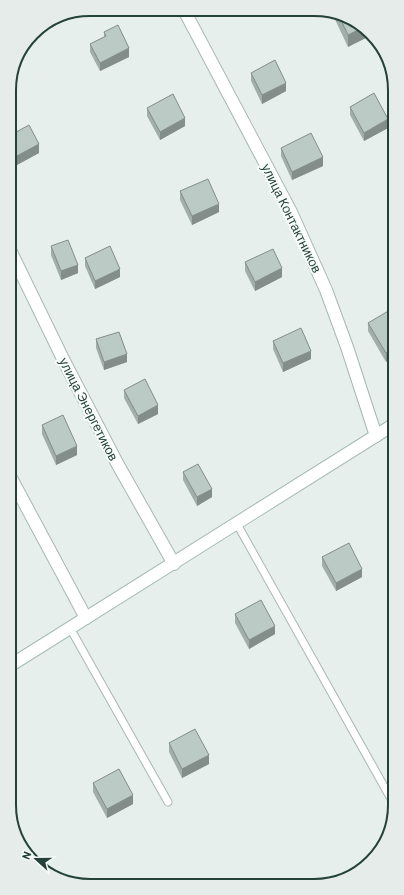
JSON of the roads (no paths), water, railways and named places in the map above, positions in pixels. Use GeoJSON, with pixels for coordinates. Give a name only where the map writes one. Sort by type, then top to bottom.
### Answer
{"type":"FeatureCollection","features":[{"type":"Feature","properties":{"kind":"street","name":"улица Контактников"},"geometry":{"type":"LineString","coordinates":[[187,16],[291,212],[326,290],[348,347],[376,436]]}},
{"type":"Feature","properties":{"kind":"street","name":"улица Энергетиков"},"geometry":{"type":"LineString","coordinates":[[16,262],[64,361],[110,450],[174,564]]}},
{"type":"Feature","properties":{"kind":"street"},"geometry":{"type":"LineString","coordinates":[[16,662],[388,428]]}},
{"type":"Feature","properties":{"kind":"street"},"geometry":{"type":"LineString","coordinates":[[16,487],[86,618]]}},
{"type":"Feature","properties":{"kind":"lane"},"geometry":{"type":"LineString","coordinates":[[236,524],[388,794]]}},
{"type":"Feature","properties":{"kind":"lane"},"geometry":{"type":"LineString","coordinates":[[70,628],[168,802]]}}]}
